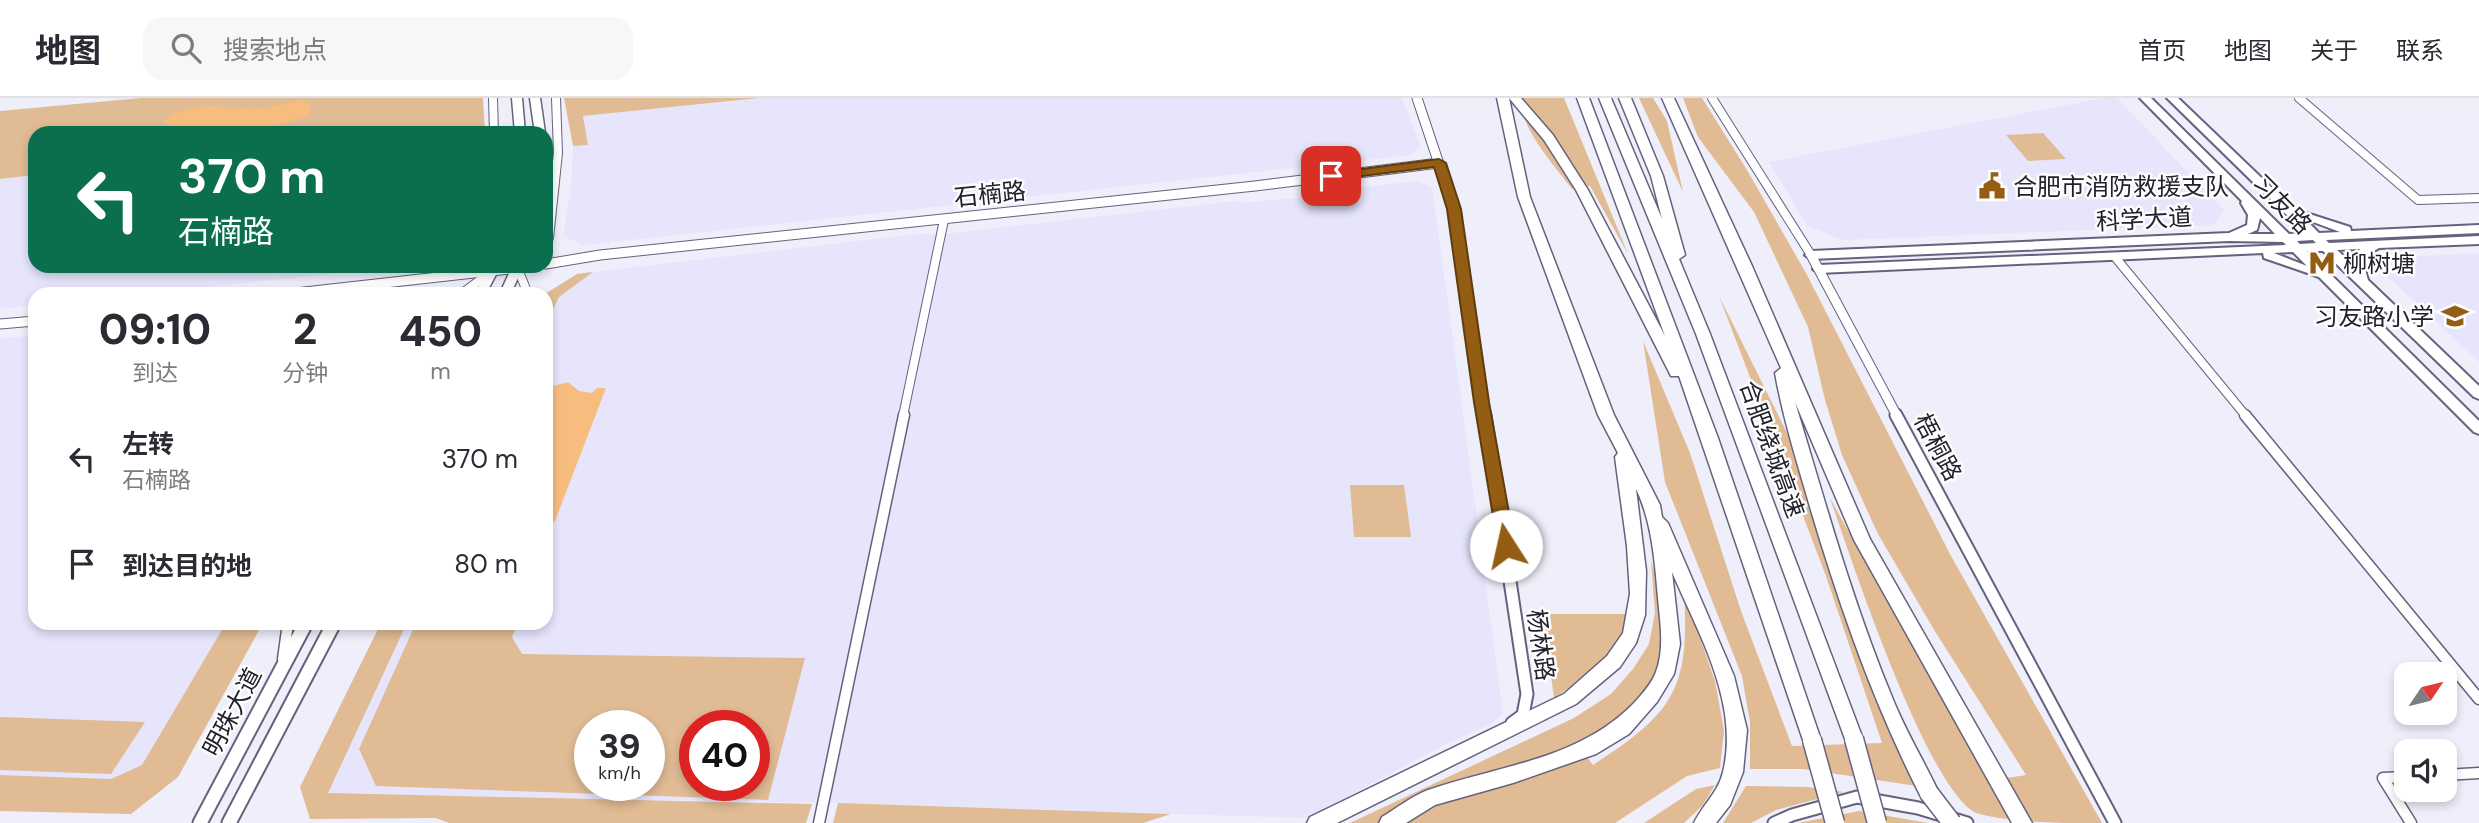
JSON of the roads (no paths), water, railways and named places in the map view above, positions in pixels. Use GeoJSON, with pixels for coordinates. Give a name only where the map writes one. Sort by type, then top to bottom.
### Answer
{"type":"FeatureCollection","features":[{"type":"Feature","properties":{"kind":"highway"},"geometry":{"type":"LineString","coordinates":[[1503,98],[1524,197],[1606,415],[1674,552],[1725,676],[1738,730],[1733,772],[1723,799],[1704,823]]}},
{"type":"Feature","properties":{"kind":"highway"},"geometry":{"type":"LineString","coordinates":[[1515,98],[1549,138],[1582,190],[1710,438]]}},
{"type":"Feature","properties":{"kind":"highway"},"geometry":{"type":"LineString","coordinates":[[1583,98],[1710,438],[1812,740],[1835,823]]}},
{"type":"Feature","properties":{"kind":"highway","name":"合肥绕城高速"},"geometry":{"type":"LineString","coordinates":[[1605,98],[1694,315],[1854,739],[1877,823]]}},
{"type":"Feature","properties":{"kind":"highway"},"geometry":{"type":"LineString","coordinates":[[1625,98],[1657,176],[1694,315]]}},
{"type":"Feature","properties":{"kind":"highway"},"geometry":{"type":"LineString","coordinates":[[1668,99],[1745,266],[1862,540],[2022,823]]}},
{"type":"Feature","properties":{"kind":"highway"},"geometry":{"type":"LineString","coordinates":[[1778,346],[1787,399],[1872,674],[1908,756],[1929,793],[1952,823]]}},
{"type":"Feature","properties":{"kind":"highway"},"geometry":{"type":"LineString","coordinates":[[1322,821],[1570,699],[1600,675],[1620,653],[1633,632],[1639,585],[1621,444]]}},
{"type":"Feature","properties":{"kind":"highway"},"geometry":{"type":"LineString","coordinates":[[1389,823],[1430,798],[1513,775],[1589,748],[1622,728],[1651,697],[1665,674],[1671,643],[1664,573],[1652,505]]}},
{"type":"Feature","properties":{"kind":"main road"},"geometry":{"type":"LineString","coordinates":[[517,98],[519,126]]}},
{"type":"Feature","properties":{"kind":"main road"},"geometry":{"type":"LineString","coordinates":[[535,98],[539,126]]}},
{"type":"Feature","properties":{"kind":"main road","name":"习友路"},"geometry":{"type":"LineString","coordinates":[[2145,98],[2479,429]]}},
{"type":"Feature","properties":{"kind":"main road","name":"习友路"},"geometry":{"type":"LineString","coordinates":[[2172,98],[2479,394]]}},
{"type":"Feature","properties":{"kind":"main road"},"geometry":{"type":"LineString","coordinates":[[2228,237],[2253,227],[2254,215],[2241,193]]}},
{"type":"Feature","properties":{"kind":"main road"},"geometry":{"type":"LineString","coordinates":[[2285,207],[2314,221],[2365,234]]}},
{"type":"Feature","properties":{"kind":"main road","name":"科学大道"},"geometry":{"type":"LineString","coordinates":[[1811,256],[2228,237],[2286,238],[2479,229]]}},
{"type":"Feature","properties":{"kind":"main road","name":"科学大道"},"geometry":{"type":"LineString","coordinates":[[1819,269],[2479,240]]}},
{"type":"Feature","properties":{"kind":"main road"},"geometry":{"type":"LineString","coordinates":[[2362,281],[2357,262],[2365,251],[2378,244]]}},
{"type":"Feature","properties":{"kind":"main road"},"geometry":{"type":"LineString","coordinates":[[2253,251],[2290,262],[2328,280]]}},
{"type":"Feature","properties":{"kind":"main road","name":"明珠大道"},"geometry":{"type":"LineString","coordinates":[[200,823],[302,630]]}},
{"type":"Feature","properties":{"kind":"main road","name":"明珠大道"},"geometry":{"type":"LineString","coordinates":[[229,823],[330,630]]}},
{"type":"Feature","properties":{"kind":"street"},"geometry":{"type":"LineString","coordinates":[[493,98],[494,126]]}},
{"type":"Feature","properties":{"kind":"street"},"geometry":{"type":"LineString","coordinates":[[553,203],[558,160],[556,98]]}},
{"type":"Feature","properties":{"kind":"street","name":"杨林路"},"geometry":{"type":"LineString","coordinates":[[1417,98],[1454,209],[1527,694],[1522,715],[1499,734]]}},
{"type":"Feature","properties":{"kind":"street","name":"梧桐路"},"geometry":{"type":"LineString","coordinates":[[1712,98],[1819,269],[2115,823]]}},
{"type":"Feature","properties":{"kind":"street"},"geometry":{"type":"LineString","coordinates":[[2299,98],[2418,200],[2479,198]]}},
{"type":"Feature","properties":{"kind":"street"},"geometry":{"type":"LineString","coordinates":[[553,169],[558,160]]}},
{"type":"Feature","properties":{"kind":"street","name":"石楠路"},"geometry":{"type":"LineString","coordinates":[[553,263],[612,254],[1255,186],[1439,163]]}},
{"type":"Feature","properties":{"kind":"street"},"geometry":{"type":"LineString","coordinates":[[819,823],[944,220]]}},
{"type":"Feature","properties":{"kind":"street"},"geometry":{"type":"LineString","coordinates":[[2115,257],[2479,699]]}},
{"type":"Feature","properties":{"kind":"street"},"geometry":{"type":"LineString","coordinates":[[341,287],[452,273]]}},
{"type":"Feature","properties":{"kind":"street"},"geometry":{"type":"LineString","coordinates":[[469,287],[485,273]]}},
{"type":"Feature","properties":{"kind":"street"},"geometry":{"type":"LineString","coordinates":[[0,324],[28,322]]}},
{"type":"Feature","properties":{"kind":"street"},"geometry":{"type":"LineString","coordinates":[[283,666],[287,630]]}},
{"type":"Feature","properties":{"kind":"street"},"geometry":{"type":"LineString","coordinates":[[2457,774],[2479,773]]}},
{"type":"Feature","properties":{"kind":"street"},"geometry":{"type":"LineString","coordinates":[[2394,778],[2383,778],[2394,796]]}},
{"type":"Feature","properties":{"kind":"street"},"geometry":{"type":"LineString","coordinates":[[1774,823],[1792,815],[1857,797],[1918,808],[1967,823]]}},
{"type":"Feature","properties":{"kind":"street"},"geometry":{"type":"LineString","coordinates":[[2398,802],[2411,823]]}},
{"type":"Feature","properties":{"kind":"place","name":"合肥市消防救援支队"},"geometry":{"type":"Point","coordinates":[1992,186]}},
{"type":"Feature","properties":{"kind":"place","name":"柳树塘"},"geometry":{"type":"Point","coordinates":[2322,263]}},
{"type":"Feature","properties":{"kind":"place","name":"习友路小学"},"geometry":{"type":"Point","coordinates":[2455,316]}}]}
